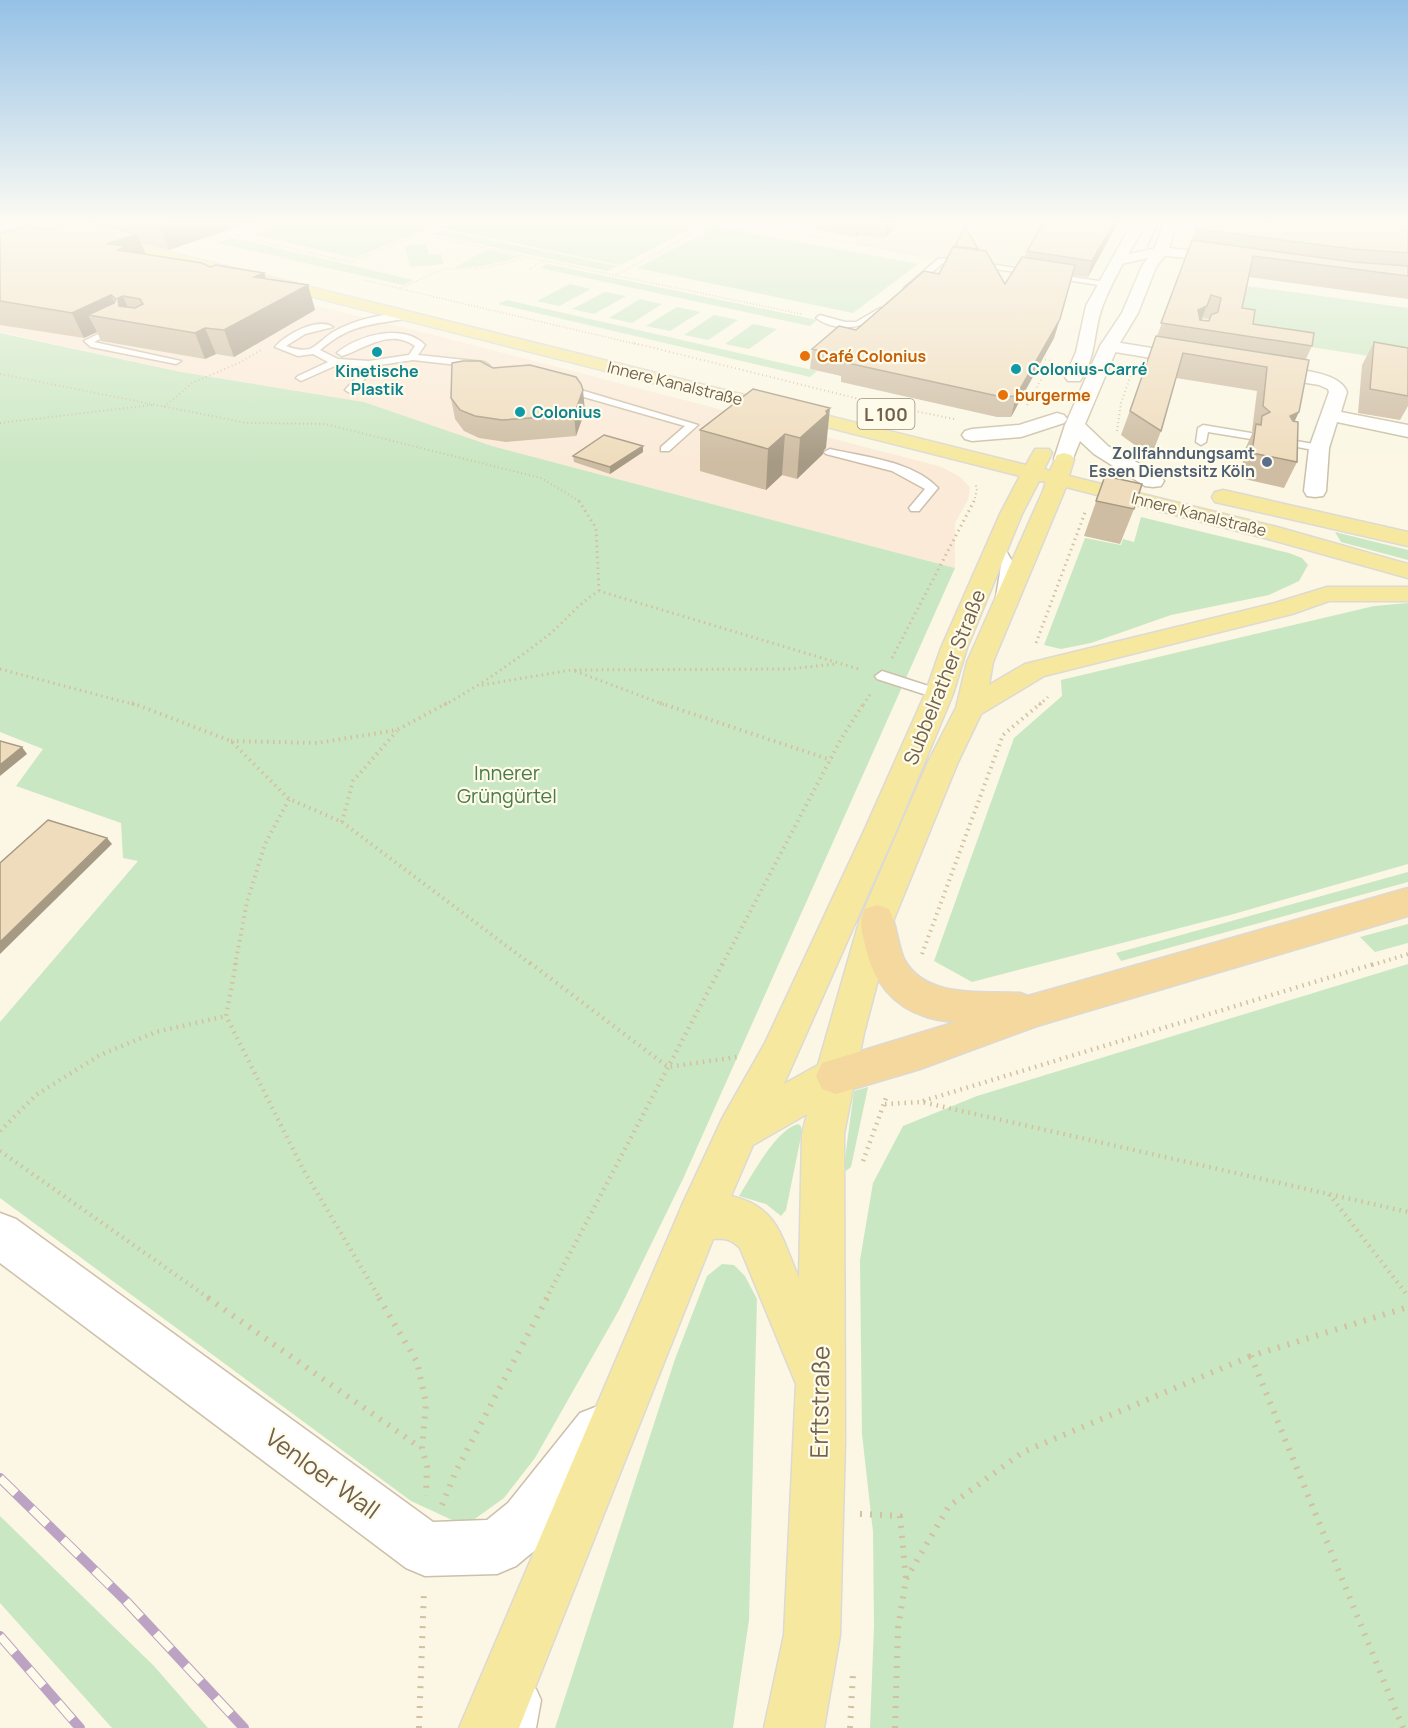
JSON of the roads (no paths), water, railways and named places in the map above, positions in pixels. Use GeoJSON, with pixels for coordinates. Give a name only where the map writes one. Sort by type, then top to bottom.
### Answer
{"type":"FeatureCollection","features":[{"type":"Feature","properties":{"kind":"highway"},"geometry":{"type":"LineString","coordinates":[[836,1076],[920,1052],[1034,1010],[1408,902]]}},
{"type":"Feature","properties":{"kind":"highway"},"geometry":{"type":"LineString","coordinates":[[877,919],[888,965],[909,991],[929,1002],[1034,1010]]}},
{"type":"Feature","properties":{"kind":"main road","name":"Innere Kanalstraße"},"geometry":{"type":"LineString","coordinates":[[342,302],[955,453],[1037,463],[1061,469],[1408,571]]}},
{"type":"Feature","properties":{"kind":"main road","name":"Subbelrather Straße"},"geometry":{"type":"LineString","coordinates":[[836,1076],[844,1033],[877,919],[943,762],[970,708],[980,662],[1061,469],[1066,422],[1085,352],[1094,306],[1101,302]]}},
{"type":"Feature","properties":{"kind":"main road","name":"Subbelrather Straße"},"geometry":{"type":"LineString","coordinates":[[738,1131],[781,1051],[939,694],[954,648],[998,547],[995,494],[1037,463],[1066,422],[1130,313],[1126,302]]}},
{"type":"Feature","properties":{"kind":"main road"},"geometry":{"type":"LineString","coordinates":[[372,308],[391,304],[431,306]]}},
{"type":"Feature","properties":{"kind":"main road"},"geometry":{"type":"LineString","coordinates":[[1094,306],[1114,307],[1130,313]]}},
{"type":"Feature","properties":{"kind":"main road"},"geometry":{"type":"LineString","coordinates":[[1109,346],[1194,354],[1215,363]]}},
{"type":"Feature","properties":{"kind":"main road"},"geometry":{"type":"LineString","coordinates":[[1248,368],[1324,380],[1336,386],[1338,392],[1319,448],[1315,491]]}},
{"type":"Feature","properties":{"kind":"main road"},"geometry":{"type":"LineString","coordinates":[[1329,415],[1408,431]]}},
{"type":"Feature","properties":{"kind":"main road"},"geometry":{"type":"LineString","coordinates":[[972,435],[1021,431],[1066,422]]}},
{"type":"Feature","properties":{"kind":"main road","name":"L 100"},"geometry":{"type":"LineString","coordinates":[[1066,422],[1101,450],[1153,481]]}},
{"type":"Feature","properties":{"kind":"main road","name":"Innere Kanalstraße"},"geometry":{"type":"LineString","coordinates":[[955,425],[972,435],[1037,463]]}},
{"type":"Feature","properties":{"kind":"main road"},"geometry":{"type":"LineString","coordinates":[[955,453],[995,494]]}},
{"type":"Feature","properties":{"kind":"main road","name":"Innere Kanalstraße"},"geometry":{"type":"LineString","coordinates":[[1061,469],[1175,486]]}},
{"type":"Feature","properties":{"kind":"main road","name":"Innere Kanalstraße"},"geometry":{"type":"LineString","coordinates":[[1207,494],[1408,539]]}},
{"type":"Feature","properties":{"kind":"main road"},"geometry":{"type":"LineString","coordinates":[[1306,517],[1329,548],[1333,561],[1327,594]]}},
{"type":"Feature","properties":{"kind":"main road"},"geometry":{"type":"LineString","coordinates":[[970,708],[1032,666],[1283,609],[1327,594],[1408,594]]}},
{"type":"Feature","properties":{"kind":"main road"},"geometry":{"type":"LineString","coordinates":[[489,1728],[699,1219],[738,1131],[836,1076]]}},
{"type":"Feature","properties":{"kind":"main road","name":"Erftstraße"},"geometry":{"type":"LineString","coordinates":[[794,1728],[812,1635],[820,1440],[824,1134],[836,1076]]}},
{"type":"Feature","properties":{"kind":"main road"},"geometry":{"type":"LineString","coordinates":[[699,1219],[728,1216],[744,1221],[756,1232],[819,1381]]}},
{"type":"Feature","properties":{"kind":"main road","name":"Venloer Wall"},"geometry":{"type":"LineString","coordinates":[[0,1235],[425,1549],[497,1547],[527,1522],[628,1393]]}},
{"type":"Feature","properties":{"kind":"lane"},"geometry":{"type":"LineString","coordinates":[[820,318],[861,325],[886,306]]}},
{"type":"Feature","properties":{"kind":"lane"},"geometry":{"type":"LineString","coordinates":[[372,308],[329,327],[302,332],[284,342],[280,347],[298,353],[314,351],[369,364],[394,363],[412,357],[475,363],[498,369]]}},
{"type":"Feature","properties":{"kind":"lane"},"geometry":{"type":"LineString","coordinates":[[314,351],[358,322],[388,316],[407,316]]}},
{"type":"Feature","properties":{"kind":"lane"},"geometry":{"type":"LineString","coordinates":[[121,325],[89,341],[91,344],[176,361]]}},
{"type":"Feature","properties":{"kind":"lane"},"geometry":{"type":"LineString","coordinates":[[314,351],[313,344],[329,327]]}},
{"type":"Feature","properties":{"kind":"lane"},"geometry":{"type":"LineString","coordinates":[[301,378],[369,340],[405,336],[420,345],[412,357]]}},
{"type":"Feature","properties":{"kind":"lane"},"geometry":{"type":"LineString","coordinates":[[350,390],[367,372],[369,364]]}},
{"type":"Feature","properties":{"kind":"lane"},"geometry":{"type":"LineString","coordinates":[[544,382],[693,425],[664,449]]}},
{"type":"Feature","properties":{"kind":"lane"},"geometry":{"type":"LineString","coordinates":[[1202,442],[1203,428],[1251,436]]}},
{"type":"Feature","properties":{"kind":"lane"},"geometry":{"type":"LineString","coordinates":[[1285,442],[1319,448]]}},
{"type":"Feature","properties":{"kind":"lane"},"geometry":{"type":"LineString","coordinates":[[830,452],[904,471],[920,478],[932,488],[915,508]]}},
{"type":"Feature","properties":{"kind":"lane"},"geometry":{"type":"LineString","coordinates":[[998,547],[1008,566],[1002,608]]}},
{"type":"Feature","properties":{"kind":"lane"},"geometry":{"type":"LineString","coordinates":[[882,676],[939,694]]}},
{"type":"Feature","properties":{"kind":"lane"},"geometry":{"type":"LineString","coordinates":[[520,1728],[548,1587]]}},
{"type":"Feature","properties":{"kind":"railway"},"geometry":{"type":"LineString","coordinates":[[0,1478],[125,1600],[244,1728]]}},
{"type":"Feature","properties":{"kind":"railway"},"geometry":{"type":"LineString","coordinates":[[0,1636],[80,1728]]}},
{"type":"Feature","properties":{"kind":"place","name":"Kinetische Plastik"},"geometry":{"type":"Point","coordinates":[377,352]}},
{"type":"Feature","properties":{"kind":"place","name":"Café Colonius"},"geometry":{"type":"Point","coordinates":[805,356]}},
{"type":"Feature","properties":{"kind":"place","name":"Colonius-Carré"},"geometry":{"type":"Point","coordinates":[1016,369]}},
{"type":"Feature","properties":{"kind":"place","name":"burgerme"},"geometry":{"type":"Point","coordinates":[1003,395]}},
{"type":"Feature","properties":{"kind":"place","name":"Colonius"},"geometry":{"type":"Point","coordinates":[520,412]}},
{"type":"Feature","properties":{"kind":"place","name":"Zollfahndungsamt Essen Dienstsitz Köln"},"geometry":{"type":"Point","coordinates":[1267,462]}},
{"type":"Feature","properties":{"kind":"park label","name":"Innerer Grüngürtel"},"geometry":{"type":"Point","coordinates":[507,784]}}]}
